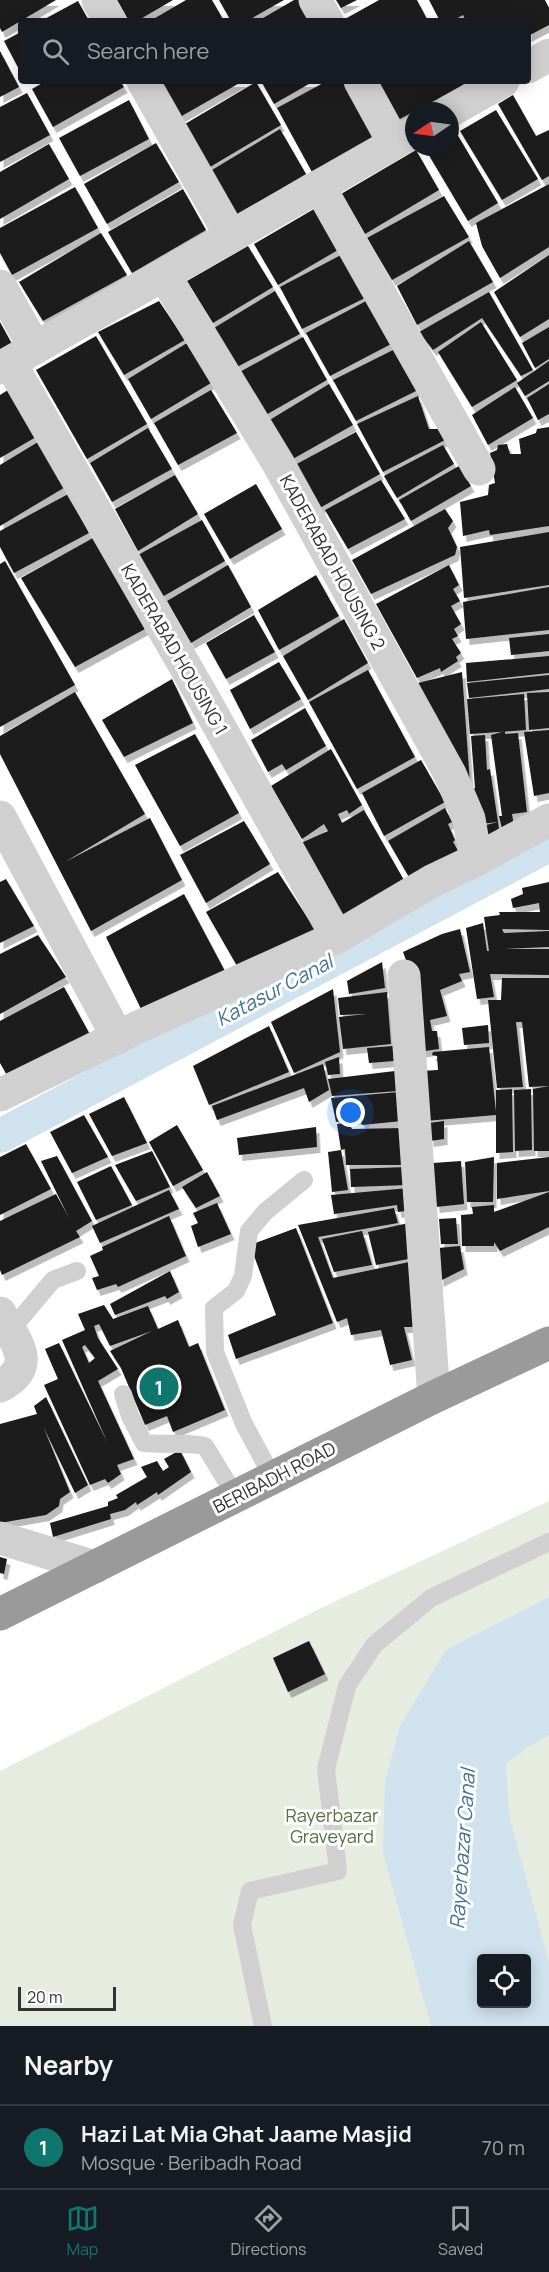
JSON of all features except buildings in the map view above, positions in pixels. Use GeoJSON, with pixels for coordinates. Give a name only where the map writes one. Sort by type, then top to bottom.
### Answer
{"type":"FeatureCollection","features":[{"type":"Feature","properties":{"kind":"highway","name":"BERIBADH ROAD"},"geometry":{"type":"LineString","coordinates":[[0,1614],[434,1397],[549,1343]]}},
{"type":"Feature","properties":{"kind":"street"},"geometry":{"type":"LineString","coordinates":[[98,0],[108,18]]}},
{"type":"Feature","properties":{"kind":"street"},"geometry":{"type":"LineString","coordinates":[[315,0],[325,18]]}},
{"type":"Feature","properties":{"kind":"street"},"geometry":{"type":"LineString","coordinates":[[531,65],[549,55]]}},
{"type":"Feature","properties":{"kind":"street"},"geometry":{"type":"LineString","coordinates":[[145,84],[231,236]]}},
{"type":"Feature","properties":{"kind":"street"},"geometry":{"type":"LineString","coordinates":[[15,360],[404,137],[362,84]]}},
{"type":"Feature","properties":{"kind":"street"},"geometry":{"type":"LineString","coordinates":[[459,106],[498,84]]}},
{"type":"Feature","properties":{"kind":"street"},"geometry":{"type":"LineString","coordinates":[[319,186],[479,469]]}},
{"type":"Feature","properties":{"kind":"street","name":"KADERABAD HOUSING 2"},"geometry":{"type":"LineString","coordinates":[[164,275],[278,463],[450,774],[469,819],[476,860]]}},
{"type":"Feature","properties":{"kind":"street","name":"KADERABAD HOUSING 1"},"geometry":{"type":"LineString","coordinates":[[0,286],[15,360],[338,937]]}},
{"type":"Feature","properties":{"kind":"street"},"geometry":{"type":"LineString","coordinates":[[0,817],[118,1038]]}},
{"type":"Feature","properties":{"kind":"street"},"geometry":{"type":"LineString","coordinates":[[0,1095],[279,962],[338,937],[432,881],[549,820]]}},
{"type":"Feature","properties":{"kind":"street"},"geometry":{"type":"LineString","coordinates":[[404,976],[434,1397]]}},
{"type":"Feature","properties":{"kind":"street"},"geometry":{"type":"LineString","coordinates":[[0,1386],[14,1378],[21,1370],[22,1359],[18,1345],[5,1322]]}},
{"type":"Feature","properties":{"kind":"street"},"geometry":{"type":"LineString","coordinates":[[0,1538],[95,1567]]}},
{"type":"Feature","properties":{"kind":"lane"},"geometry":{"type":"LineString","coordinates":[[273,1478],[244,1424],[216,1352],[214,1308],[236,1291],[243,1276],[249,1231],[265,1212],[304,1180]]}},
{"type":"Feature","properties":{"kind":"lane"},"geometry":{"type":"LineString","coordinates":[[5,1322],[53,1280],[77,1271]]}},
{"type":"Feature","properties":{"kind":"lane"},"geometry":{"type":"LineString","coordinates":[[123,1394],[130,1416],[144,1443],[164,1445],[186,1442],[205,1446],[236,1497]]}},
{"type":"Feature","properties":{"kind":"lane"},"geometry":{"type":"LineString","coordinates":[[263,2026],[242,1925],[250,1891],[338,1871],[326,1769],[347,1686],[374,1645],[431,1598],[549,1542]]}},
{"type":"Feature","properties":{"kind":"green space","name":"Rayerbazar Graveyard"},"geometry":{"type":"Polygon","coordinates":[[[549,1501],[549,2026],[0,2026],[0,1771],[319,1609],[549,1501]]]}},
{"type":"Feature","properties":{"kind":"water","name":"Rayerbazar Canal"},"geometry":{"type":"Polygon","coordinates":[[[549,1597],[549,1735],[506,1764],[509,1816],[549,1962],[549,2026],[431,2026],[383,1853],[385,1781],[400,1726],[446,1650],[549,1597]]]}},
{"type":"Feature","properties":{"kind":"waterway","name":"Katasur Canal"},"geometry":{"type":"LineString","coordinates":[[0,1136],[549,845]]}},
{"type":"Feature","properties":{"kind":"place","name":"Hazi Lat Mia Ghat Jaame Masjid"},"geometry":{"type":"Point","coordinates":[159,1387]}}]}
